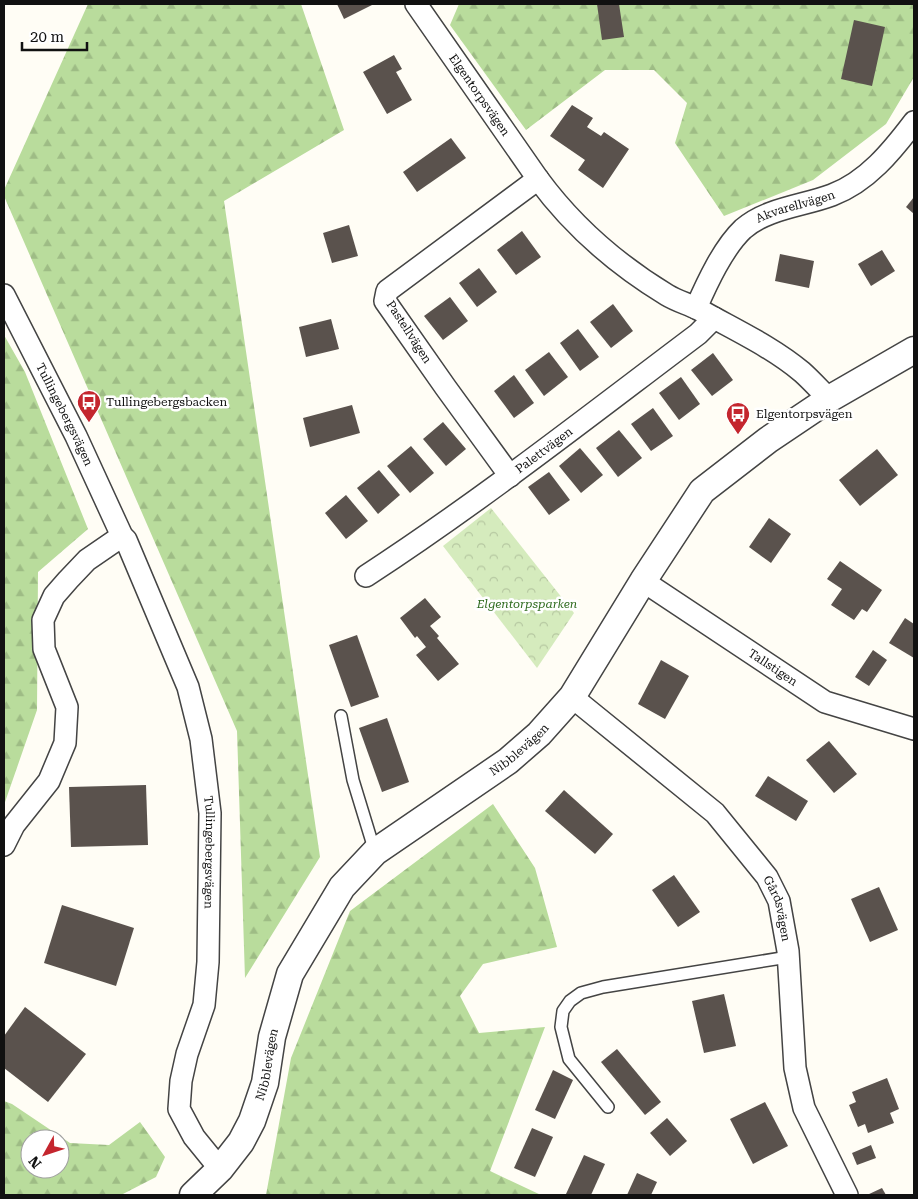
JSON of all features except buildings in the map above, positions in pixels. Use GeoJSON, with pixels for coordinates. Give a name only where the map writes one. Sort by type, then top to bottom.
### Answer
{"type":"FeatureCollection","features":[{"type":"Feature","properties":{"kind":"street","name":"Elgentorpsvägen"},"geometry":{"type":"LineString","coordinates":[[416,4],[555,203],[576,225],[616,261],[669,296],[766,346],[802,372],[829,399]]}},
{"type":"Feature","properties":{"kind":"street","name":"Akvarellvägen"},"geometry":{"type":"LineString","coordinates":[[705,313],[720,262],[732,241],[744,228],[770,213],[812,202],[854,185],[898,143],[914,122]]}},
{"type":"Feature","properties":{"kind":"street","name":"Pastellvägen"},"geometry":{"type":"LineString","coordinates":[[510,476],[385,301],[387,291],[538,179]]}},
{"type":"Feature","properties":{"kind":"street","name":"Tullingebergsvägen"},"geometry":{"type":"LineString","coordinates":[[4,295],[76,436],[122,536],[126,540],[184,678],[201,738],[210,813],[208,962],[204,1005],[185,1063],[181,1081],[179,1109],[194,1137],[220,1169]]}},
{"type":"Feature","properties":{"kind":"street","name":"Palettvägen"},"geometry":{"type":"LineString","coordinates":[[366,576],[420,541],[510,476],[698,334],[705,313]]}},
{"type":"Feature","properties":{"kind":"street","name":"Nibblevägen"},"geometry":{"type":"LineString","coordinates":[[193,1195],[220,1169],[241,1142],[252,1121],[265,1083],[272,1037],[290,974],[342,887],[375,852],[508,762],[539,734],[572,697],[643,581],[702,491],[768,440],[829,399],[914,350]]}},
{"type":"Feature","properties":{"kind":"street"},"geometry":{"type":"LineString","coordinates":[[4,845],[14,825],[50,781],[65,743],[67,707],[44,649],[43,620],[54,596],[68,580],[88,560],[122,536]]}},
{"type":"Feature","properties":{"kind":"street","name":"Tallstigen"},"geometry":{"type":"LineString","coordinates":[[643,581],[825,702],[914,729]]}},
{"type":"Feature","properties":{"kind":"street","name":"Gårdsvägen"},"geometry":{"type":"LineString","coordinates":[[572,697],[715,812],[767,877],[779,901],[788,957],[796,1068],[804,1108],[847,1195]]}},
{"type":"Feature","properties":{"kind":"lane"},"geometry":{"type":"LineString","coordinates":[[340,716],[353,780],[375,852]]}},
{"type":"Feature","properties":{"kind":"lane"},"geometry":{"type":"LineString","coordinates":[[608,1107],[569,1059],[561,1027],[563,1011],[570,1002],[581,993],[603,986],[788,957]]}},
{"type":"Feature","properties":{"kind":"green space"},"geometry":{"type":"Polygon","coordinates":[[[88,4],[301,4],[344,130],[224,201],[320,857],[245,978],[237,731],[4,196],[4,190],[88,4]]]}},
{"type":"Feature","properties":{"kind":"green space"},"geometry":{"type":"Polygon","coordinates":[[[459,4],[914,4],[914,77],[886,124],[813,180],[724,216],[675,143],[687,103],[654,70],[605,70],[526,130],[450,25],[459,4]]]}},
{"type":"Feature","properties":{"kind":"green space"},"geometry":{"type":"Polygon","coordinates":[[[4,335],[25,372],[88,529],[38,572],[37,710],[4,805],[4,335]]]}},
{"type":"Feature","properties":{"kind":"green space","name":"Elgentorpsparken"},"geometry":{"type":"Polygon","coordinates":[[[491,508],[574,613],[537,668],[443,546],[491,508]]]}},
{"type":"Feature","properties":{"kind":"green space"},"geometry":{"type":"Polygon","coordinates":[[[493,804],[535,868],[557,947],[483,964],[460,996],[479,1033],[545,1027],[490,1171],[541,1195],[266,1195],[291,1058],[350,911],[493,804]]]}},
{"type":"Feature","properties":{"kind":"green space"},"geometry":{"type":"Polygon","coordinates":[[[4,1101],[12,1104],[49,1129],[20,1129],[20,1179],[70,1179],[70,1143],[109,1145],[140,1122],[165,1157],[156,1177],[121,1195],[4,1195],[4,1101]]]}},
{"type":"Feature","properties":{"kind":"place","name":"Tullingebergsbacken"},"geometry":{"type":"Point","coordinates":[89,423]}},
{"type":"Feature","properties":{"kind":"place","name":"Elgentorpsvägen"},"geometry":{"type":"Point","coordinates":[738,435]}}]}
